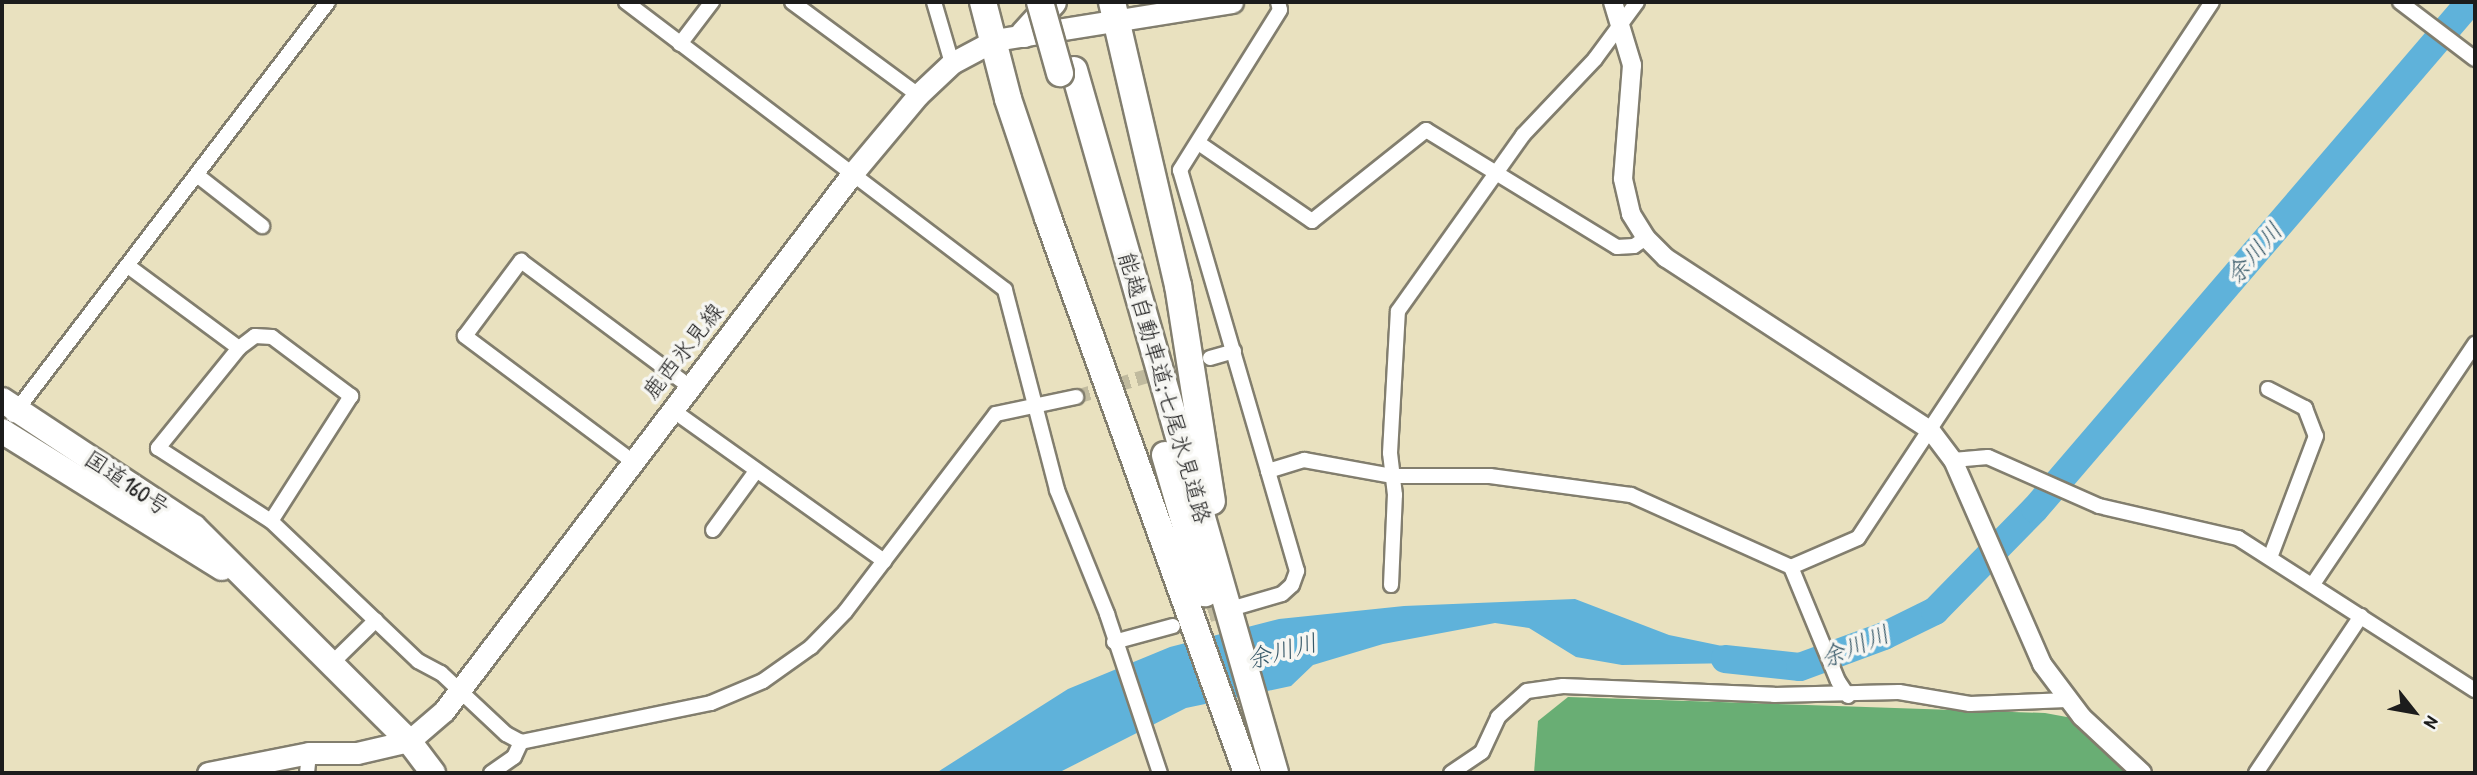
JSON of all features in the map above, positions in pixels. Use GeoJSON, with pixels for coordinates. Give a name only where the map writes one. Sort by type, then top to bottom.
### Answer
{"type":"FeatureCollection","features":[{"type":"Feature","properties":{"kind":"highway"},"geometry":{"type":"LineString","coordinates":[[983,2],[1009,99],[1048,218],[1209,618]]}},
{"type":"Feature","properties":{"kind":"highway","name":"能越自動車道;七尾氷見道路"},"geometry":{"type":"LineString","coordinates":[[1040,2],[1067,71]]}},
{"type":"Feature","properties":{"kind":"highway"},"geometry":{"type":"LineString","coordinates":[[1024,34],[1054,2]]}},
{"type":"Feature","properties":{"kind":"highway","name":"能越自動車道;七尾氷見道路"},"geometry":{"type":"LineString","coordinates":[[1054,2],[1067,71],[1209,618],[1240,709],[1254,773]]}},
{"type":"Feature","properties":{"kind":"highway"},"geometry":{"type":"LineString","coordinates":[[1115,10],[1178,285],[1209,618]]}},
{"type":"Feature","properties":{"kind":"highway","name":"国道160号"},"geometry":{"type":"LineString","coordinates":[[10,405],[194,527],[241,579],[409,741],[433,773]]}},
{"type":"Feature","properties":{"kind":"highway","name":"国道160号"},"geometry":{"type":"LineString","coordinates":[[2,430],[241,579]]}},
{"type":"Feature","properties":{"kind":"highway"},"geometry":{"type":"LineString","coordinates":[[1240,709],[1247,773]]}},
{"type":"Feature","properties":{"kind":"highway","name":"能越自動車道;七尾氷見道路"},"geometry":{"type":"LineString","coordinates":[[1240,709],[1275,773]]}},
{"type":"Feature","properties":{"kind":"main road","name":"鹿西氷見線"},"geometry":{"type":"LineString","coordinates":[[208,773],[308,763],[409,741],[463,691],[671,409],[852,174],[918,95],[952,63],[995,40],[1115,10],[1225,3]]}},
{"type":"Feature","properties":{"kind":"street"},"geometry":{"type":"LineString","coordinates":[[2,430],[10,405],[128,266],[328,2]]}},
{"type":"Feature","properties":{"kind":"street"},"geometry":{"type":"LineString","coordinates":[[626,2],[1005,290],[1058,490],[1149,735],[1160,773]]}},
{"type":"Feature","properties":{"kind":"street"},"geometry":{"type":"LineString","coordinates":[[680,44],[712,2]]}},
{"type":"Feature","properties":{"kind":"street"},"geometry":{"type":"LineString","coordinates":[[792,2],[918,95]]}},
{"type":"Feature","properties":{"kind":"street"},"geometry":{"type":"LineString","coordinates":[[934,2],[952,63]]}},
{"type":"Feature","properties":{"kind":"street"},"geometry":{"type":"LineString","coordinates":[[1116,647],[1282,594],[1292,584],[1297,571],[1180,170],[1200,144],[1280,10],[1278,2]]}},
{"type":"Feature","properties":{"kind":"street"},"geometry":{"type":"LineString","coordinates":[[1613,2],[1622,22],[1632,65],[1623,178],[1631,214],[1646,238],[1666,258],[1931,430],[1953,460],[1977,512],[2012,603],[2042,664],[2069,701],[2142,773]]}},
{"type":"Feature","properties":{"kind":"street"},"geometry":{"type":"LineString","coordinates":[[1391,585],[1398,311],[1523,135],[1595,59],[1637,2]]}},
{"type":"Feature","properties":{"kind":"street"},"geometry":{"type":"LineString","coordinates":[[1791,566],[1858,538],[2212,2]]}},
{"type":"Feature","properties":{"kind":"street"},"geometry":{"type":"LineString","coordinates":[[2405,6],[2473,57]]}},
{"type":"Feature","properties":{"kind":"street"},"geometry":{"type":"LineString","coordinates":[[1200,144],[1312,221],[1426,130],[1498,170],[1617,247],[1634,246],[1646,238]]}},
{"type":"Feature","properties":{"kind":"street"},"geometry":{"type":"LineString","coordinates":[[197,175],[262,226]]}},
{"type":"Feature","properties":{"kind":"street"},"geometry":{"type":"LineString","coordinates":[[632,461],[465,335],[521,261],[689,386]]}},
{"type":"Feature","properties":{"kind":"street"},"geometry":{"type":"LineString","coordinates":[[128,266],[239,348]]}},
{"type":"Feature","properties":{"kind":"street"},"geometry":{"type":"LineString","coordinates":[[271,521],[351,396],[272,337],[255,335],[239,348],[158,447],[271,521],[418,660],[463,691],[506,734],[521,742],[712,703],[763,681],[811,647],[884,561],[996,414],[1076,397]]}},
{"type":"Feature","properties":{"kind":"street"},"geometry":{"type":"LineString","coordinates":[[2313,584],[2475,344]]}},
{"type":"Feature","properties":{"kind":"street"},"geometry":{"type":"LineString","coordinates":[[1210,358],[1234,351]]}},
{"type":"Feature","properties":{"kind":"street"},"geometry":{"type":"LineString","coordinates":[[2267,389],[2305,408],[2316,436],[2270,558]]}},
{"type":"Feature","properties":{"kind":"street"},"geometry":{"type":"LineString","coordinates":[[671,409],[884,561]]}},
{"type":"Feature","properties":{"kind":"street"},"geometry":{"type":"LineString","coordinates":[[1953,460],[1988,457],[2099,506],[2238,538],[2475,690]]}},
{"type":"Feature","properties":{"kind":"street"},"geometry":{"type":"LineString","coordinates":[[1268,471],[1304,460],[1392,476],[1490,476],[1631,495],[1791,566],[1838,681],[1849,696]]}},
{"type":"Feature","properties":{"kind":"street"},"geometry":{"type":"LineString","coordinates":[[713,530],[756,471]]}},
{"type":"Feature","properties":{"kind":"street"},"geometry":{"type":"LineString","coordinates":[[2256,773],[2361,616]]}},
{"type":"Feature","properties":{"kind":"street"},"geometry":{"type":"LineString","coordinates":[[330,664],[376,620]]}},
{"type":"Feature","properties":{"kind":"street"},"geometry":{"type":"LineString","coordinates":[[1451,773],[1482,752],[1498,718],[1527,691],[1563,686],[1849,696],[1899,691],[1970,704],[2069,701]]}},
{"type":"Feature","properties":{"kind":"street"},"geometry":{"type":"LineString","coordinates":[[491,773],[514,757],[521,742]]}},
{"type":"Feature","properties":{"kind":"green space"},"geometry":{"type":"Polygon","coordinates":[[[1568,697],[2045,713],[2094,722],[2131,773],[1534,773],[1538,721],[1568,697]]]}},
{"type":"Feature","properties":{"kind":"water"},"geometry":{"type":"Polygon","coordinates":[[[1575,599],[1669,635],[1800,662],[1622,665],[1576,657],[1529,628],[1495,623],[1383,644],[1313,665],[1291,686],[1186,708],[1058,773],[936,773],[1068,689],[1170,647],[1279,619],[1404,606],[1575,599]]]}},
{"type":"Feature","properties":{"kind":"waterway","name":"余川川"},"geometry":{"type":"LineString","coordinates":[[1725,659],[1800,667],[1884,636],[1935,611],[2035,509],[2470,2]]}},
{"type":"Feature","properties":{"kind":"tunnel"},"geometry":{"type":"LineString","coordinates":[[1076,397],[1195,362]]}},
{"type":"Feature","properties":{"kind":"tunnel"},"geometry":{"type":"LineString","coordinates":[[1189,621],[1233,608]]}}]}
